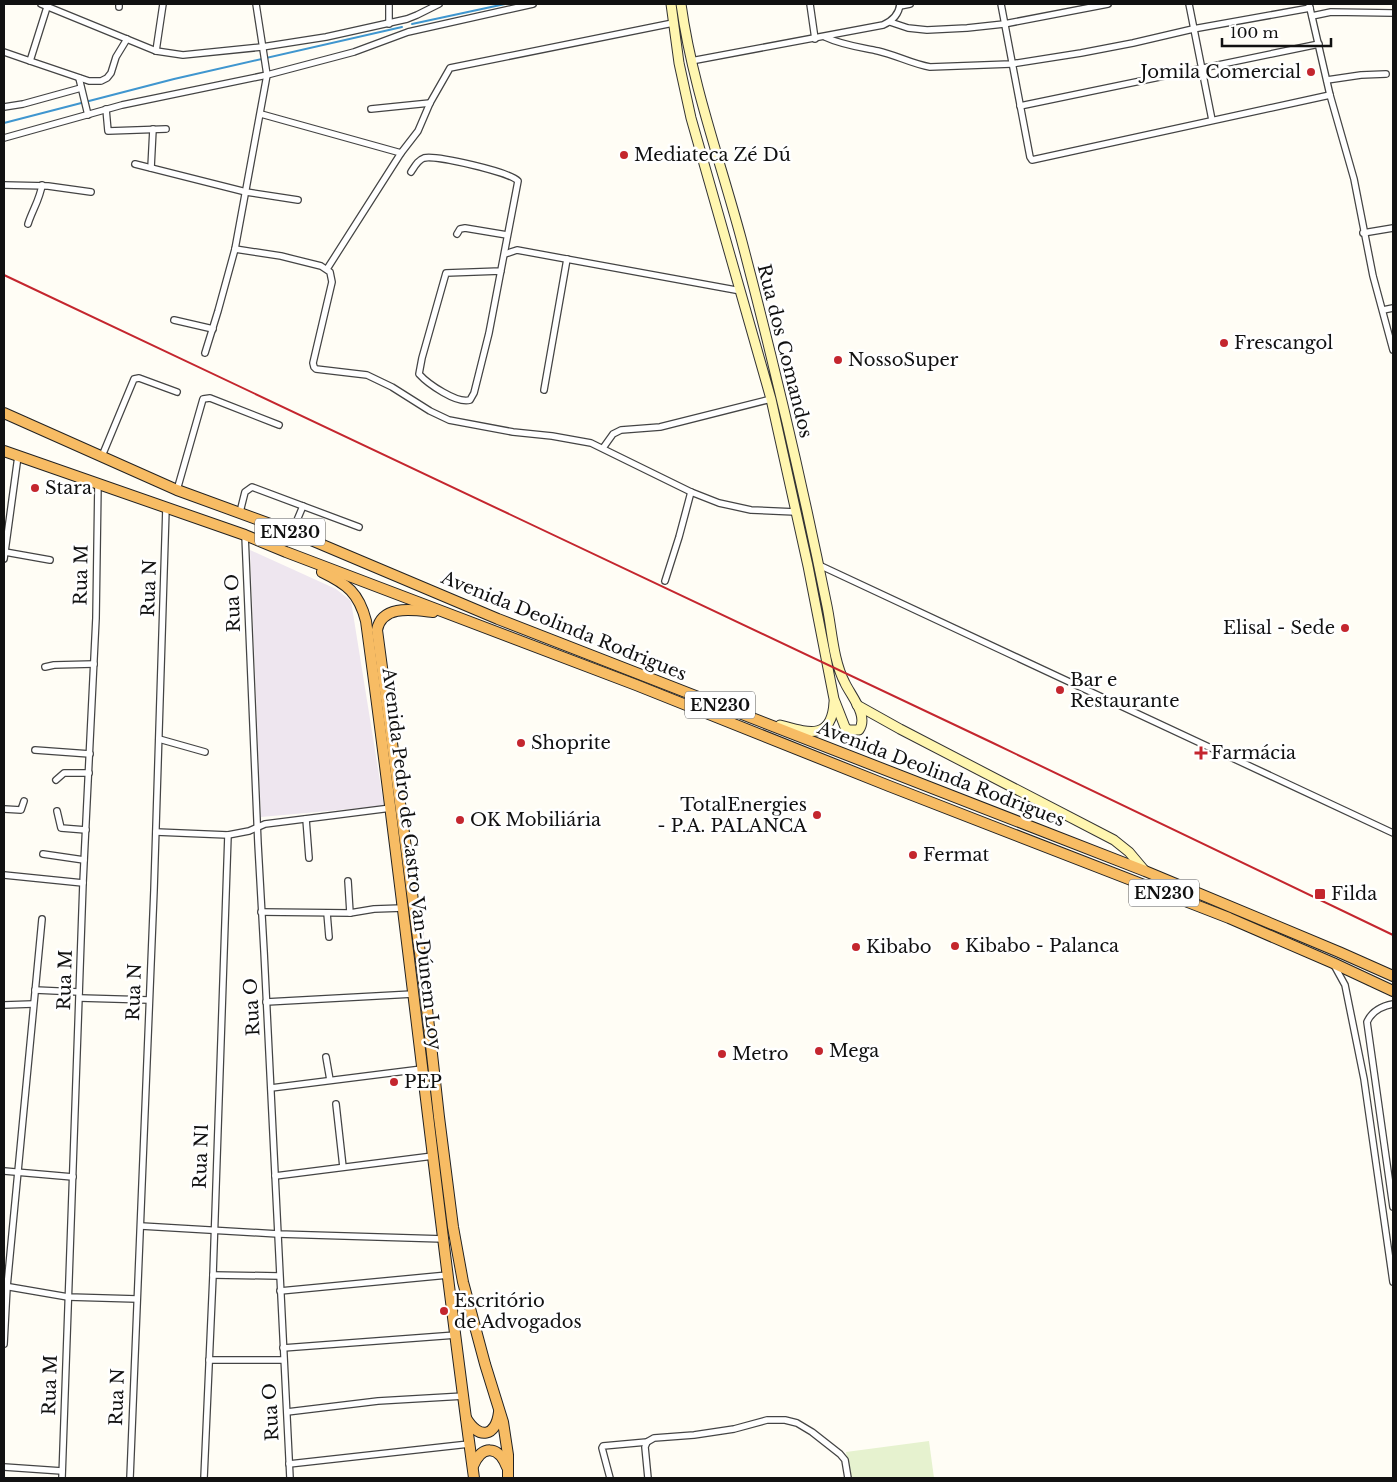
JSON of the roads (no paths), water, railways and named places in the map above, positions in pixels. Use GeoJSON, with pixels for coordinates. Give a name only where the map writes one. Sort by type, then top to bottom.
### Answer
{"type":"FeatureCollection","features":[{"type":"Feature","properties":{"kind":"highway","name":"Avenida Deolinda Rodrigues"},"geometry":{"type":"LineString","coordinates":[[4,412],[177,490],[292,532],[498,619],[1145,871],[1393,976]]}},
{"type":"Feature","properties":{"kind":"highway","name":"Avenida Deolinda Rodrigues"},"geometry":{"type":"LineString","coordinates":[[4,451],[245,535],[645,688],[889,786],[1229,918],[1393,991]]}},
{"type":"Feature","properties":{"kind":"highway","name":"Avenida Pedro de Castro Van-Dúnem Loy"},"geometry":{"type":"LineString","coordinates":[[286,552],[341,581],[354,592],[363,610],[391,808],[474,1478]]}},
{"type":"Feature","properties":{"kind":"highway","name":"Avenida Pedro de Castro Van-Dúnem Loy"},"geometry":{"type":"LineString","coordinates":[[451,614],[409,609],[399,610],[385,615],[377,630],[424,982],[453,1227],[462,1282],[506,1439],[508,1474]]}},
{"type":"Feature","properties":{"kind":"highway"},"geometry":{"type":"LineString","coordinates":[[466,1418],[476,1431],[483,1433],[495,1427],[498,1422],[499,1410]]}},
{"type":"Feature","properties":{"kind":"highway"},"geometry":{"type":"LineString","coordinates":[[473,1466],[477,1456],[488,1450],[494,1450],[504,1460],[508,1474]]}},
{"type":"Feature","properties":{"kind":"main road","name":"Rua dos Comandos"},"geometry":{"type":"LineString","coordinates":[[671,4],[679,62],[691,118],[771,398],[834,699],[844,726],[848,730],[859,730],[862,726],[862,717],[842,676],[819,565],[769,346],[735,217],[703,111],[691,62],[682,4]]}},
{"type":"Feature","properties":{"kind":"main road"},"geometry":{"type":"LineString","coordinates":[[754,718],[809,733],[817,732],[829,722],[833,711],[834,699]]}},
{"type":"Feature","properties":{"kind":"main road"},"geometry":{"type":"LineString","coordinates":[[857,705],[1114,840],[1129,852],[1145,871]]}},
{"type":"Feature","properties":{"kind":"street"},"geometry":{"type":"LineString","coordinates":[[30,61],[46,4],[156,51],[184,55],[263,50],[388,24],[407,25],[533,4]]}},
{"type":"Feature","properties":{"kind":"street"},"geometry":{"type":"LineString","coordinates":[[156,51],[163,4]]}},
{"type":"Feature","properties":{"kind":"street"},"geometry":{"type":"LineString","coordinates":[[205,353],[235,249],[267,75],[256,4]]}},
{"type":"Feature","properties":{"kind":"street"},"geometry":{"type":"LineString","coordinates":[[388,24],[389,4]]}},
{"type":"Feature","properties":{"kind":"street"},"geometry":{"type":"LineString","coordinates":[[4,138],[87,112],[267,75],[347,54],[407,25],[417,16],[438,4]]}},
{"type":"Feature","properties":{"kind":"street"},"geometry":{"type":"LineString","coordinates":[[810,4],[815,39]]}},
{"type":"Feature","properties":{"kind":"street"},"geometry":{"type":"LineString","coordinates":[[890,22],[900,5],[910,4]]}},
{"type":"Feature","properties":{"kind":"street"},"geometry":{"type":"LineString","coordinates":[[1001,4],[1011,64],[1032,160],[1330,95]]}},
{"type":"Feature","properties":{"kind":"street"},"geometry":{"type":"LineString","coordinates":[[691,62],[825,37],[890,22],[908,28],[927,30],[1004,24],[1108,4]]}},
{"type":"Feature","properties":{"kind":"street"},"geometry":{"type":"LineString","coordinates":[[1189,4],[1212,120]]}},
{"type":"Feature","properties":{"kind":"street"},"geometry":{"type":"LineString","coordinates":[[1312,16],[1331,12],[1391,12],[1389,4]]}},
{"type":"Feature","properties":{"kind":"street"},"geometry":{"type":"LineString","coordinates":[[825,37],[840,44],[878,51],[930,67],[1011,64],[1125,44],[1309,6],[1330,95],[1354,179],[1363,233],[1393,350]]}},
{"type":"Feature","properties":{"kind":"street"},"geometry":{"type":"LineString","coordinates":[[327,269],[401,153],[418,131],[447,71],[454,66],[674,23]]}},
{"type":"Feature","properties":{"kind":"street"},"geometry":{"type":"LineString","coordinates":[[4,52],[94,82],[107,78],[126,39]]}},
{"type":"Feature","properties":{"kind":"street"},"geometry":{"type":"LineString","coordinates":[[1020,106],[1319,44]]}},
{"type":"Feature","properties":{"kind":"street"},"geometry":{"type":"LineString","coordinates":[[1327,80],[1386,74]]}},
{"type":"Feature","properties":{"kind":"street"},"geometry":{"type":"LineString","coordinates":[[79,78],[87,112]]}},
{"type":"Feature","properties":{"kind":"street"},"geometry":{"type":"LineString","coordinates":[[4,107],[82,91]]}},
{"type":"Feature","properties":{"kind":"street"},"geometry":{"type":"LineString","coordinates":[[371,109],[430,103]]}},
{"type":"Feature","properties":{"kind":"street"},"geometry":{"type":"LineString","coordinates":[[106,109],[108,131],[166,129]]}},
{"type":"Feature","properties":{"kind":"street"},"geometry":{"type":"LineString","coordinates":[[261,114],[401,153]]}},
{"type":"Feature","properties":{"kind":"street"},"geometry":{"type":"LineString","coordinates":[[151,168],[153,129]]}},
{"type":"Feature","properties":{"kind":"street"},"geometry":{"type":"LineString","coordinates":[[411,172],[418,162],[424,158],[436,157],[516,178],[518,181],[505,254],[489,333],[474,393],[470,400],[463,401],[427,383],[419,374],[446,273],[501,271]]}},
{"type":"Feature","properties":{"kind":"street"},"geometry":{"type":"LineString","coordinates":[[135,164],[246,192],[298,200]]}},
{"type":"Feature","properties":{"kind":"street"},"geometry":{"type":"LineString","coordinates":[[4,185],[42,185],[91,192]]}},
{"type":"Feature","properties":{"kind":"street"},"geometry":{"type":"LineString","coordinates":[[28,224],[34,206],[41,194],[42,185]]}},
{"type":"Feature","properties":{"kind":"street"},"geometry":{"type":"LineString","coordinates":[[457,234],[460,229],[465,228],[507,238],[517,250]]}},
{"type":"Feature","properties":{"kind":"street"},"geometry":{"type":"LineString","coordinates":[[1363,233],[1393,228]]}},
{"type":"Feature","properties":{"kind":"street"},"geometry":{"type":"LineString","coordinates":[[235,249],[281,256],[327,269],[332,277],[332,282],[314,363],[314,368],[316,369],[359,373],[372,377],[449,420],[513,432],[591,443],[690,492],[736,507],[770,512],[796,512]]}},
{"type":"Feature","properties":{"kind":"street"},"geometry":{"type":"LineString","coordinates":[[505,254],[517,250],[741,291]]}},
{"type":"Feature","properties":{"kind":"street"},"geometry":{"type":"LineString","coordinates":[[544,390],[567,259]]}},
{"type":"Feature","properties":{"kind":"street"},"geometry":{"type":"LineString","coordinates":[[1382,310],[1393,308]]}},
{"type":"Feature","properties":{"kind":"street"},"geometry":{"type":"LineString","coordinates":[[174,320],[213,329]]}},
{"type":"Feature","properties":{"kind":"street"},"geometry":{"type":"LineString","coordinates":[[102,456],[134,379],[139,378],[177,392]]}},
{"type":"Feature","properties":{"kind":"street"},"geometry":{"type":"LineString","coordinates":[[177,490],[203,399],[210,398],[279,425]]}},
{"type":"Feature","properties":{"kind":"street"},"geometry":{"type":"LineString","coordinates":[[603,448],[613,434],[621,430],[660,427],[771,398]]}},
{"type":"Feature","properties":{"kind":"street"},"geometry":{"type":"LineString","coordinates":[[4,559],[18,456]]}},
{"type":"Feature","properties":{"kind":"street","name":"Rua M"},"geometry":{"type":"LineString","coordinates":[[62,1478],[83,883],[94,664],[98,483]]}},
{"type":"Feature","properties":{"kind":"street"},"geometry":{"type":"LineString","coordinates":[[240,512],[245,492],[252,487],[359,527]]}},
{"type":"Feature","properties":{"kind":"street"},"geometry":{"type":"LineString","coordinates":[[665,581],[690,492]]}},
{"type":"Feature","properties":{"kind":"street"},"geometry":{"type":"LineString","coordinates":[[292,532],[303,506]]}},
{"type":"Feature","properties":{"kind":"street","name":"Rua N"},"geometry":{"type":"LineString","coordinates":[[130,1478],[156,832],[166,508]]}},
{"type":"Feature","properties":{"kind":"street","name":"Rua O"},"geometry":{"type":"LineString","coordinates":[[245,535],[261,912],[290,1478]]}},
{"type":"Feature","properties":{"kind":"street"},"geometry":{"type":"LineString","coordinates":[[5,552],[50,560]]}},
{"type":"Feature","properties":{"kind":"street"},"geometry":{"type":"LineString","coordinates":[[819,565],[1393,833]]}},
{"type":"Feature","properties":{"kind":"street"},"geometry":{"type":"LineString","coordinates":[[45,667],[94,664]]}},
{"type":"Feature","properties":{"kind":"street"},"geometry":{"type":"LineString","coordinates":[[159,739],[205,752]]}},
{"type":"Feature","properties":{"kind":"street"},"geometry":{"type":"LineString","coordinates":[[35,750],[90,754]]}},
{"type":"Feature","properties":{"kind":"street"},"geometry":{"type":"LineString","coordinates":[[56,780],[64,773],[89,773]]}},
{"type":"Feature","properties":{"kind":"street"},"geometry":{"type":"LineString","coordinates":[[4,809],[20,810],[24,801]]}},
{"type":"Feature","properties":{"kind":"street"},"geometry":{"type":"LineString","coordinates":[[156,832],[228,835],[249,831],[265,824],[391,808]]}},
{"type":"Feature","properties":{"kind":"street"},"geometry":{"type":"LineString","coordinates":[[57,810],[60,828],[86,830]]}},
{"type":"Feature","properties":{"kind":"street"},"geometry":{"type":"LineString","coordinates":[[306,819],[309,858]]}},
{"type":"Feature","properties":{"kind":"street","name":"Rua N1"},"geometry":{"type":"LineString","coordinates":[[204,1478],[210,1360],[228,835]]}},
{"type":"Feature","properties":{"kind":"street"},"geometry":{"type":"LineString","coordinates":[[43,854],[84,860]]}},
{"type":"Feature","properties":{"kind":"street"},"geometry":{"type":"LineString","coordinates":[[4,875],[83,883]]}},
{"type":"Feature","properties":{"kind":"street"},"geometry":{"type":"LineString","coordinates":[[348,881],[350,913]]}},
{"type":"Feature","properties":{"kind":"street"},"geometry":{"type":"LineString","coordinates":[[261,912],[350,913],[374,909],[403,908]]}},
{"type":"Feature","properties":{"kind":"street"},"geometry":{"type":"LineString","coordinates":[[327,912],[329,937]]}},
{"type":"Feature","properties":{"kind":"street"},"geometry":{"type":"LineString","coordinates":[[4,1344],[5,1286],[42,919]]}},
{"type":"Feature","properties":{"kind":"street"},"geometry":{"type":"LineString","coordinates":[[1333,963],[1345,985],[1364,1079],[1393,1282]]}},
{"type":"Feature","properties":{"kind":"street"},"geometry":{"type":"LineString","coordinates":[[35,990],[149,1000]]}},
{"type":"Feature","properties":{"kind":"street"},"geometry":{"type":"LineString","coordinates":[[266,1002],[413,994]]}},
{"type":"Feature","properties":{"kind":"street"},"geometry":{"type":"LineString","coordinates":[[4,1005],[33,1004]]}},
{"type":"Feature","properties":{"kind":"street"},"geometry":{"type":"LineString","coordinates":[[1393,1004],[1375,1011],[1367,1022],[1393,1207]]}},
{"type":"Feature","properties":{"kind":"street"},"geometry":{"type":"LineString","coordinates":[[326,1057],[330,1080]]}},
{"type":"Feature","properties":{"kind":"street"},"geometry":{"type":"LineString","coordinates":[[271,1088],[422,1069]]}},
{"type":"Feature","properties":{"kind":"street"},"geometry":{"type":"LineString","coordinates":[[336,1104],[343,1168]]}},
{"type":"Feature","properties":{"kind":"street"},"geometry":{"type":"LineString","coordinates":[[275,1176],[433,1156]]}},
{"type":"Feature","properties":{"kind":"street"},"geometry":{"type":"LineString","coordinates":[[4,1171],[17,1174],[73,1177]]}},
{"type":"Feature","properties":{"kind":"street"},"geometry":{"type":"LineString","coordinates":[[141,1226],[278,1234],[444,1239]]}},
{"type":"Feature","properties":{"kind":"street"},"geometry":{"type":"LineString","coordinates":[[213,1275],[279,1276]]}},
{"type":"Feature","properties":{"kind":"street"},"geometry":{"type":"LineString","coordinates":[[280,1291],[448,1275]]}},
{"type":"Feature","properties":{"kind":"street"},"geometry":{"type":"LineString","coordinates":[[5,1286],[68,1297],[138,1299]]}},
{"type":"Feature","properties":{"kind":"street"},"geometry":{"type":"LineString","coordinates":[[283,1348],[456,1335]]}},
{"type":"Feature","properties":{"kind":"street"},"geometry":{"type":"LineString","coordinates":[[210,1360],[284,1360]]}},
{"type":"Feature","properties":{"kind":"street"},"geometry":{"type":"LineString","coordinates":[[287,1412],[378,1401],[464,1396]]}},
{"type":"Feature","properties":{"kind":"street"},"geometry":{"type":"LineString","coordinates":[[610,1478],[603,1446],[647,1442],[654,1438],[734,1429],[767,1420],[791,1421],[812,1432],[845,1460],[848,1478]]}},
{"type":"Feature","properties":{"kind":"street"},"geometry":{"type":"LineString","coordinates":[[647,1442],[645,1447],[648,1478]]}},
{"type":"Feature","properties":{"kind":"street"},"geometry":{"type":"LineString","coordinates":[[289,1464],[469,1444]]}},
{"type":"Feature","properties":{"kind":"street"},"geometry":{"type":"LineString","coordinates":[[4,1466],[62,1471]]}},
{"type":"Feature","properties":{"kind":"waterway"},"geometry":{"type":"LineString","coordinates":[[412,24],[505,4]]}},
{"type":"Feature","properties":{"kind":"waterway"},"geometry":{"type":"LineString","coordinates":[[4,123],[174,79],[402,27]]}},
{"type":"Feature","properties":{"kind":"railway"},"geometry":{"type":"LineString","coordinates":[[4,275],[993,743],[1393,935]]}},
{"type":"Feature","properties":{"kind":"place","name":"Jomila Comercial"},"geometry":{"type":"Point","coordinates":[1311,72]}},
{"type":"Feature","properties":{"kind":"place","name":"Mediateca Zé Dú"},"geometry":{"type":"Point","coordinates":[624,155]}},
{"type":"Feature","properties":{"kind":"place","name":"Frescangol"},"geometry":{"type":"Point","coordinates":[1224,343]}},
{"type":"Feature","properties":{"kind":"place","name":"NossoSuper"},"geometry":{"type":"Point","coordinates":[838,360]}},
{"type":"Feature","properties":{"kind":"place","name":"Stara"},"geometry":{"type":"Point","coordinates":[35,488]}},
{"type":"Feature","properties":{"kind":"place","name":"Elisal - Sede"},"geometry":{"type":"Point","coordinates":[1345,628]}},
{"type":"Feature","properties":{"kind":"place","name":"Bar e Restaurante"},"geometry":{"type":"Point","coordinates":[1060,690]}},
{"type":"Feature","properties":{"kind":"place","name":"Shoprite"},"geometry":{"type":"Point","coordinates":[521,743]}},
{"type":"Feature","properties":{"kind":"place","name":"Farmácia"},"geometry":{"type":"Point","coordinates":[1201,753]}},
{"type":"Feature","properties":{"kind":"place","name":"TotalEnergies - P.A. PALANCA"},"geometry":{"type":"Point","coordinates":[817,815]}},
{"type":"Feature","properties":{"kind":"place","name":"OK Mobiliária"},"geometry":{"type":"Point","coordinates":[460,820]}},
{"type":"Feature","properties":{"kind":"place","name":"Fermat"},"geometry":{"type":"Point","coordinates":[913,855]}},
{"type":"Feature","properties":{"kind":"place","name":"Filda"},"geometry":{"type":"Point","coordinates":[1320,894]}},
{"type":"Feature","properties":{"kind":"place","name":"Kibabo - Palanca"},"geometry":{"type":"Point","coordinates":[955,946]}},
{"type":"Feature","properties":{"kind":"place","name":"Kibabo"},"geometry":{"type":"Point","coordinates":[856,947]}},
{"type":"Feature","properties":{"kind":"place","name":"Mega"},"geometry":{"type":"Point","coordinates":[819,1051]}},
{"type":"Feature","properties":{"kind":"place","name":"Metro"},"geometry":{"type":"Point","coordinates":[722,1054]}},
{"type":"Feature","properties":{"kind":"place","name":"PEP"},"geometry":{"type":"Point","coordinates":[394,1082]}},
{"type":"Feature","properties":{"kind":"place","name":"Escritório de Advogados"},"geometry":{"type":"Point","coordinates":[444,1311]}}]}
